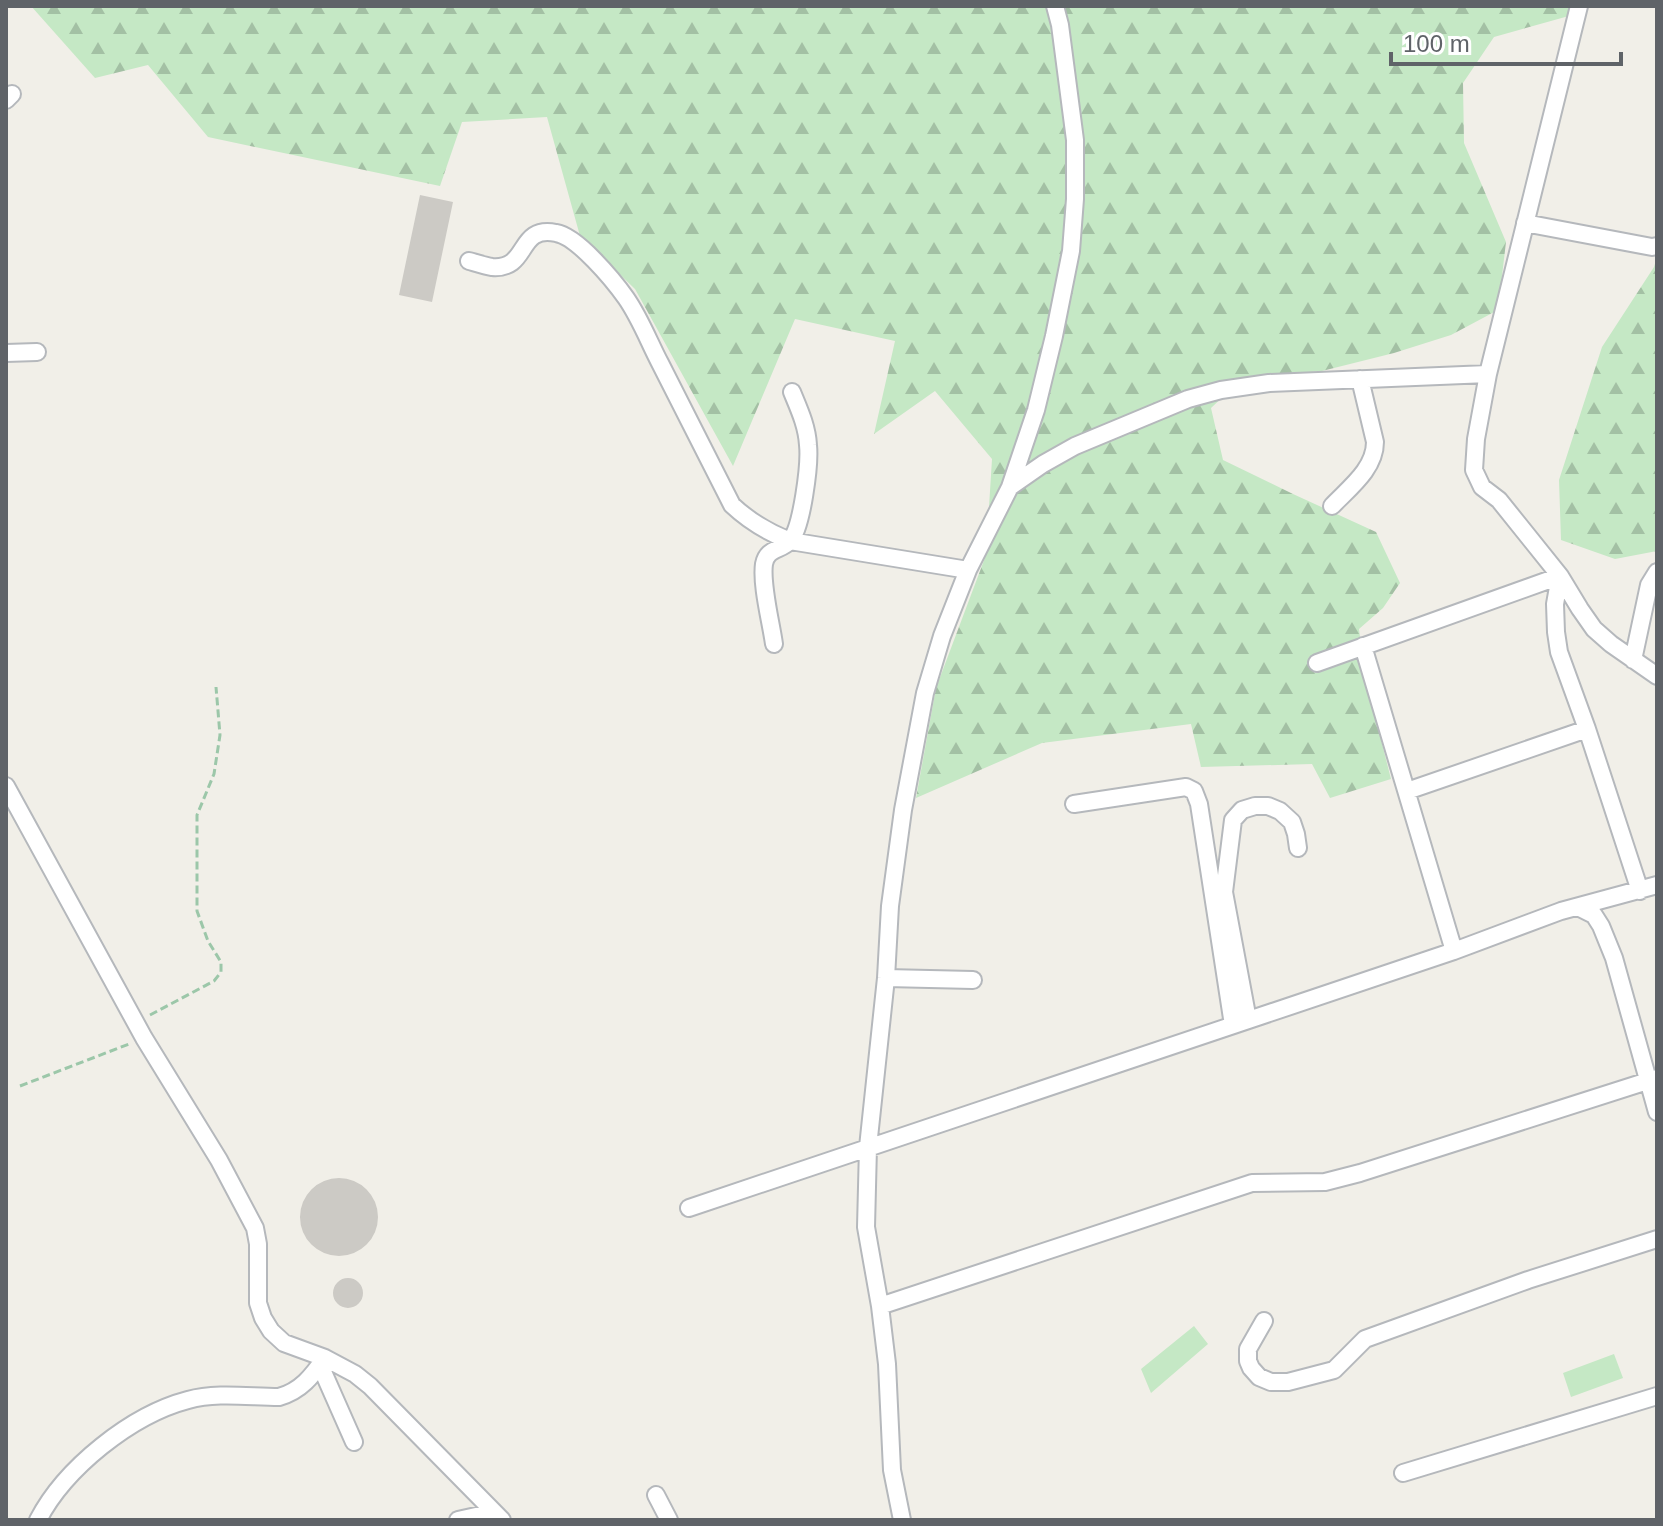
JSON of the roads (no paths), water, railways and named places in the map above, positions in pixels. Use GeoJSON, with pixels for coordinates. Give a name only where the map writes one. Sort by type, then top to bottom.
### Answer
{"type":"FeatureCollection","features":[{"type":"Feature","properties":{"kind":"street"},"geometry":{"type":"LineString","coordinates":[[902,1520],[892,1470],[889,1388],[880,1306],[866,1227],[868,1147],[886,978],[890,906],[903,810],[925,693],[942,636],[968,570],[1010,487],[1036,410],[1071,251],[1075,140],[1055,6]]}},
{"type":"Feature","properties":{"kind":"street"},"geometry":{"type":"LineString","coordinates":[[1579,6],[1488,374],[1476,439],[1474,470],[1482,487],[1499,500],[1560,576],[1594,629],[1657,676]]}},
{"type":"Feature","properties":{"kind":"street"},"geometry":{"type":"LineString","coordinates":[[1525,223],[1657,246]]}},
{"type":"Feature","properties":{"kind":"street"},"geometry":{"type":"LineString","coordinates":[[469,261],[492,267],[507,265],[515,260],[531,236],[538,232],[570,237],[627,299],[732,505],[747,519],[767,532],[790,541],[968,570]]}},
{"type":"Feature","properties":{"kind":"street"},"geometry":{"type":"LineString","coordinates":[[6,353],[37,352]]}},
{"type":"Feature","properties":{"kind":"street"},"geometry":{"type":"LineString","coordinates":[[1010,487],[1075,446],[1188,399],[1221,390],[1269,383],[1488,374]]}},
{"type":"Feature","properties":{"kind":"street"},"geometry":{"type":"LineString","coordinates":[[1332,506],[1368,466],[1375,449],[1360,379]]}},
{"type":"Feature","properties":{"kind":"street"},"geometry":{"type":"LineString","coordinates":[[774,644],[764,563],[769,551],[790,541],[800,518],[808,472],[808,445],[803,419],[792,392]]}},
{"type":"Feature","properties":{"kind":"street"},"geometry":{"type":"LineString","coordinates":[[1633,660],[1652,596],[1649,585],[1657,572]]}},
{"type":"Feature","properties":{"kind":"street"},"geometry":{"type":"LineString","coordinates":[[1317,663],[1560,576]]}},
{"type":"Feature","properties":{"kind":"street"},"geometry":{"type":"LineString","coordinates":[[1560,576],[1555,604],[1559,652],[1640,891]]}},
{"type":"Feature","properties":{"kind":"street"},"geometry":{"type":"LineString","coordinates":[[1363,646],[1454,951]]}},
{"type":"Feature","properties":{"kind":"street"},"geometry":{"type":"LineString","coordinates":[[1407,791],[1587,729]]}},
{"type":"Feature","properties":{"kind":"street"},"geometry":{"type":"LineString","coordinates":[[6,786],[144,1038],[219,1160],[255,1228],[258,1303],[271,1331],[284,1343],[355,1374],[370,1386],[498,1516]]}},
{"type":"Feature","properties":{"kind":"street"},"geometry":{"type":"LineString","coordinates":[[1074,804],[1186,787],[1194,791],[1241,1022]]}},
{"type":"Feature","properties":{"kind":"street"},"geometry":{"type":"LineString","coordinates":[[1241,1022],[1224,892],[1233,820],[1242,810],[1255,806],[1268,806],[1280,811],[1292,822],[1298,848]]}},
{"type":"Feature","properties":{"kind":"street"},"geometry":{"type":"LineString","coordinates":[[689,1208],[1454,951],[1561,911],[1657,885]]}},
{"type":"Feature","properties":{"kind":"street"},"geometry":{"type":"LineString","coordinates":[[1578,907],[1594,915],[1614,958],[1652,1080],[1657,1112]]}},
{"type":"Feature","properties":{"kind":"street"},"geometry":{"type":"LineString","coordinates":[[886,978],[973,980]]}},
{"type":"Feature","properties":{"kind":"street"},"geometry":{"type":"LineString","coordinates":[[880,1306],[1252,1183],[1325,1182],[1360,1173],[1652,1080]]}},
{"type":"Feature","properties":{"kind":"street"},"geometry":{"type":"LineString","coordinates":[[1264,1321],[1248,1349],[1248,1361],[1259,1377],[1271,1382],[1288,1382],[1334,1370],[1365,1339],[1528,1280],[1657,1239]]}},
{"type":"Feature","properties":{"kind":"street"},"geometry":{"type":"LineString","coordinates":[[322,1362],[354,1442]]}},
{"type":"Feature","properties":{"kind":"street"},"geometry":{"type":"LineString","coordinates":[[38,1520],[64,1480],[142,1417],[188,1400],[218,1395],[279,1397],[289,1394],[302,1387],[322,1362]]}},
{"type":"Feature","properties":{"kind":"street"},"geometry":{"type":"LineString","coordinates":[[1403,1473],[1657,1396]]}},
{"type":"Feature","properties":{"kind":"street"},"geometry":{"type":"LineString","coordinates":[[656,1495],[669,1520]]}},
{"type":"Feature","properties":{"kind":"street"},"geometry":{"type":"LineString","coordinates":[[458,1520],[498,1516]]}}]}
